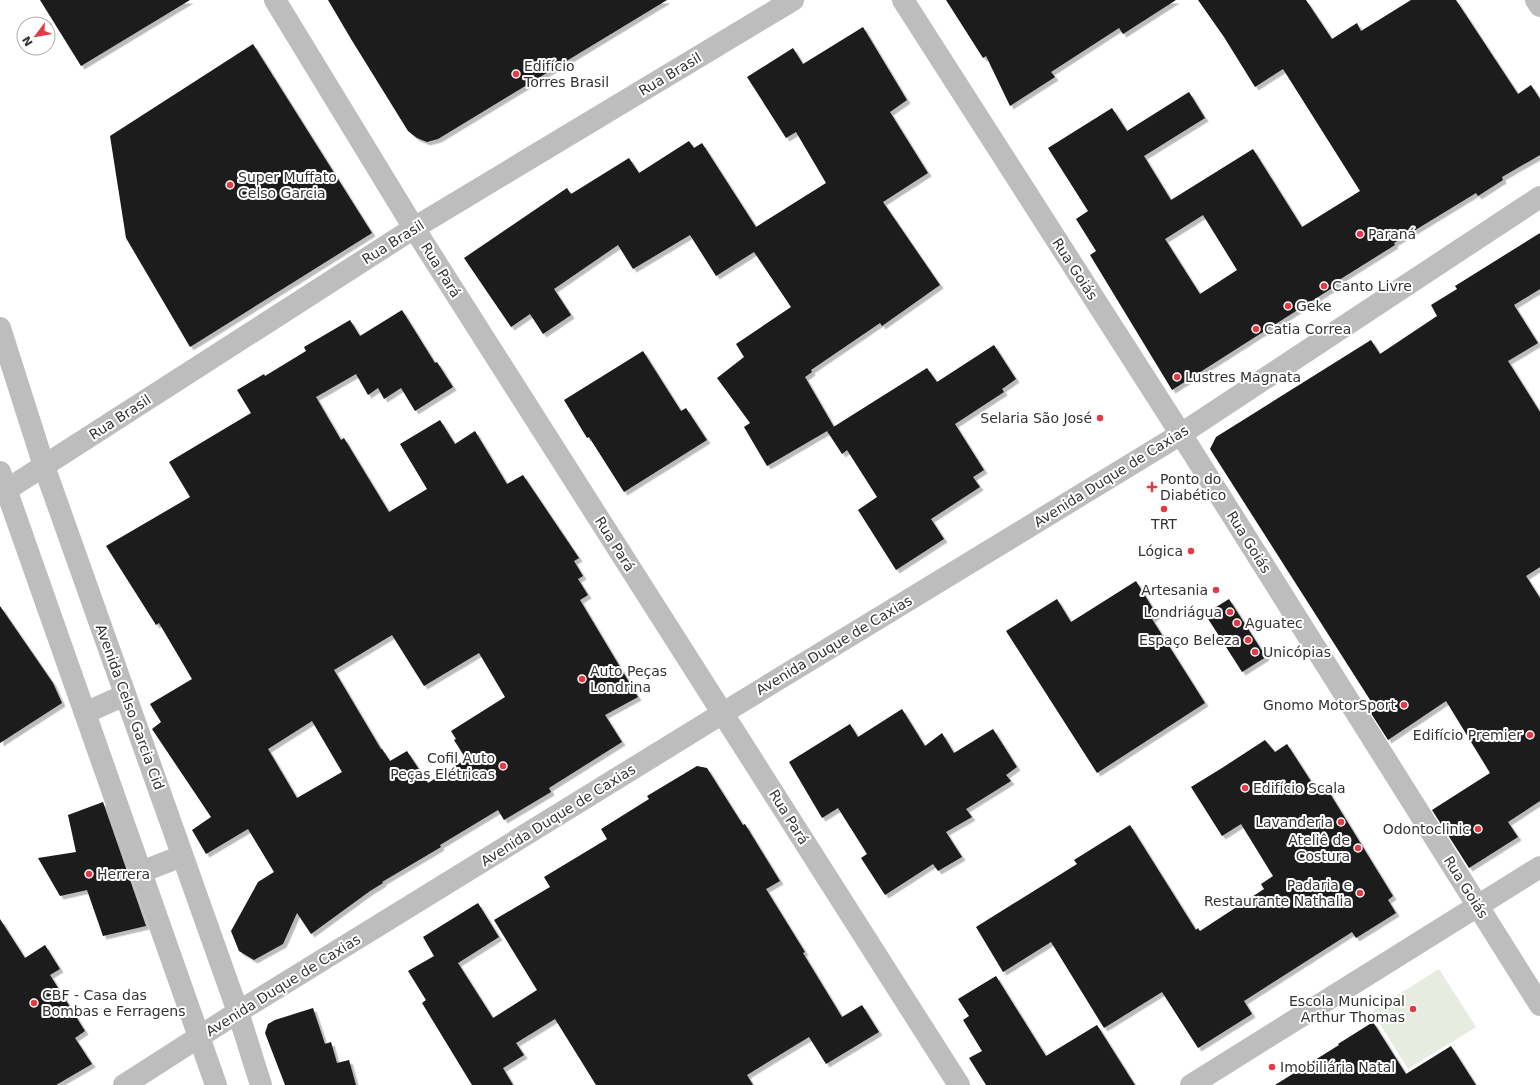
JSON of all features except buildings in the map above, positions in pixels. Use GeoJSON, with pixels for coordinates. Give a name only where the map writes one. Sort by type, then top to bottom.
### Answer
{"type":"FeatureCollection","features":[{"type":"Feature","properties":{"kind":"main road","name":"Rua Pará"},"geometry":{"type":"LineString","coordinates":[[275,0],[414,228],[959,1085]]}},
{"type":"Feature","properties":{"kind":"main road","name":"Rua Brasil"},"geometry":{"type":"LineString","coordinates":[[2,485],[44,466],[414,228],[793,0]]}},
{"type":"Feature","properties":{"kind":"main road","name":"Rua Goiás"},"geometry":{"type":"LineString","coordinates":[[903,0],[1181,434],[1540,1005]]}},
{"type":"Feature","properties":{"kind":"main road"},"geometry":{"type":"LineString","coordinates":[[1536,0],[1540,6]]}},
{"type":"Feature","properties":{"kind":"main road","name":"Avenida Duque de Caxias"},"geometry":{"type":"LineString","coordinates":[[124,1085],[238,1012],[723,713],[1181,434],[1540,197]]}},
{"type":"Feature","properties":{"kind":"main road","name":"Avenida Celso Garcia Cid"},"geometry":{"type":"LineString","coordinates":[[0,328],[44,466],[238,1012],[261,1085]]}},
{"type":"Feature","properties":{"kind":"main road"},"geometry":{"type":"LineString","coordinates":[[2,485],[85,712],[216,1085]]}},
{"type":"Feature","properties":{"kind":"main road"},"geometry":{"type":"LineString","coordinates":[[85,712],[125,695]]}},
{"type":"Feature","properties":{"kind":"main road"},"geometry":{"type":"LineString","coordinates":[[141,872],[182,856]]}},
{"type":"Feature","properties":{"kind":"main road"},"geometry":{"type":"LineString","coordinates":[[1190,1085],[1540,867]]}},
{"type":"Feature","properties":{"kind":"shaded area"},"geometry":{"type":"Polygon","coordinates":[[[1439,969],[1476,1027],[1408,1069],[1372,1011],[1439,969]]]}},
{"type":"Feature","properties":{"kind":"place","name":"Edifício Torres Brasil"},"geometry":{"type":"Point","coordinates":[516,74]}},
{"type":"Feature","properties":{"kind":"place","name":"Super Muffato Celso Garcia"},"geometry":{"type":"Point","coordinates":[230,185]}},
{"type":"Feature","properties":{"kind":"place","name":"Paraná"},"geometry":{"type":"Point","coordinates":[1360,234]}},
{"type":"Feature","properties":{"kind":"place","name":"Canto Livre"},"geometry":{"type":"Point","coordinates":[1324,286]}},
{"type":"Feature","properties":{"kind":"place","name":"Geke"},"geometry":{"type":"Point","coordinates":[1288,306]}},
{"type":"Feature","properties":{"kind":"place","name":"Catia Correa"},"geometry":{"type":"Point","coordinates":[1256,329]}},
{"type":"Feature","properties":{"kind":"place","name":"Lustres Magnata"},"geometry":{"type":"Point","coordinates":[1177,377]}},
{"type":"Feature","properties":{"kind":"place","name":"Selaria São José"},"geometry":{"type":"Point","coordinates":[1100,418]}},
{"type":"Feature","properties":{"kind":"place","name":"Ponto do Diabético"},"geometry":{"type":"Point","coordinates":[1152,487]}},
{"type":"Feature","properties":{"kind":"place","name":"TRT"},"geometry":{"type":"Point","coordinates":[1164,509]}},
{"type":"Feature","properties":{"kind":"place","name":"Lógica"},"geometry":{"type":"Point","coordinates":[1191,551]}},
{"type":"Feature","properties":{"kind":"place","name":"Artesania"},"geometry":{"type":"Point","coordinates":[1216,590]}},
{"type":"Feature","properties":{"kind":"place","name":"Londriágua"},"geometry":{"type":"Point","coordinates":[1230,612]}},
{"type":"Feature","properties":{"kind":"place","name":"Aguatec"},"geometry":{"type":"Point","coordinates":[1237,623]}},
{"type":"Feature","properties":{"kind":"place","name":"Espaço Beleza"},"geometry":{"type":"Point","coordinates":[1248,640]}},
{"type":"Feature","properties":{"kind":"place","name":"Unicópias"},"geometry":{"type":"Point","coordinates":[1255,652]}},
{"type":"Feature","properties":{"kind":"place","name":"Auto Peças Londrina"},"geometry":{"type":"Point","coordinates":[582,679]}},
{"type":"Feature","properties":{"kind":"place","name":"Gnomo MotorSport"},"geometry":{"type":"Point","coordinates":[1404,705]}},
{"type":"Feature","properties":{"kind":"place","name":"Edifício Premier"},"geometry":{"type":"Point","coordinates":[1530,735]}},
{"type":"Feature","properties":{"kind":"place","name":"Cofil Auto Peças Elétricas"},"geometry":{"type":"Point","coordinates":[503,766]}},
{"type":"Feature","properties":{"kind":"place","name":"Edifício Scala"},"geometry":{"type":"Point","coordinates":[1245,788]}},
{"type":"Feature","properties":{"kind":"place","name":"Lavanderia"},"geometry":{"type":"Point","coordinates":[1341,822]}},
{"type":"Feature","properties":{"kind":"place","name":"Odontoclinic"},"geometry":{"type":"Point","coordinates":[1478,829]}},
{"type":"Feature","properties":{"kind":"place","name":"Ateliê de Costura"},"geometry":{"type":"Point","coordinates":[1358,848]}},
{"type":"Feature","properties":{"kind":"place","name":"Herrera"},"geometry":{"type":"Point","coordinates":[89,874]}},
{"type":"Feature","properties":{"kind":"place","name":"Padaria e Restaurante Nathalia"},"geometry":{"type":"Point","coordinates":[1360,893]}},
{"type":"Feature","properties":{"kind":"place","name":"CBF - Casa das Bombas e Ferragens"},"geometry":{"type":"Point","coordinates":[34,1003]}},
{"type":"Feature","properties":{"kind":"place","name":"Escola Municipal Arthur Thomas"},"geometry":{"type":"Point","coordinates":[1413,1009]}},
{"type":"Feature","properties":{"kind":"place","name":"Imobiliária Natal"},"geometry":{"type":"Point","coordinates":[1272,1067]}}]}
